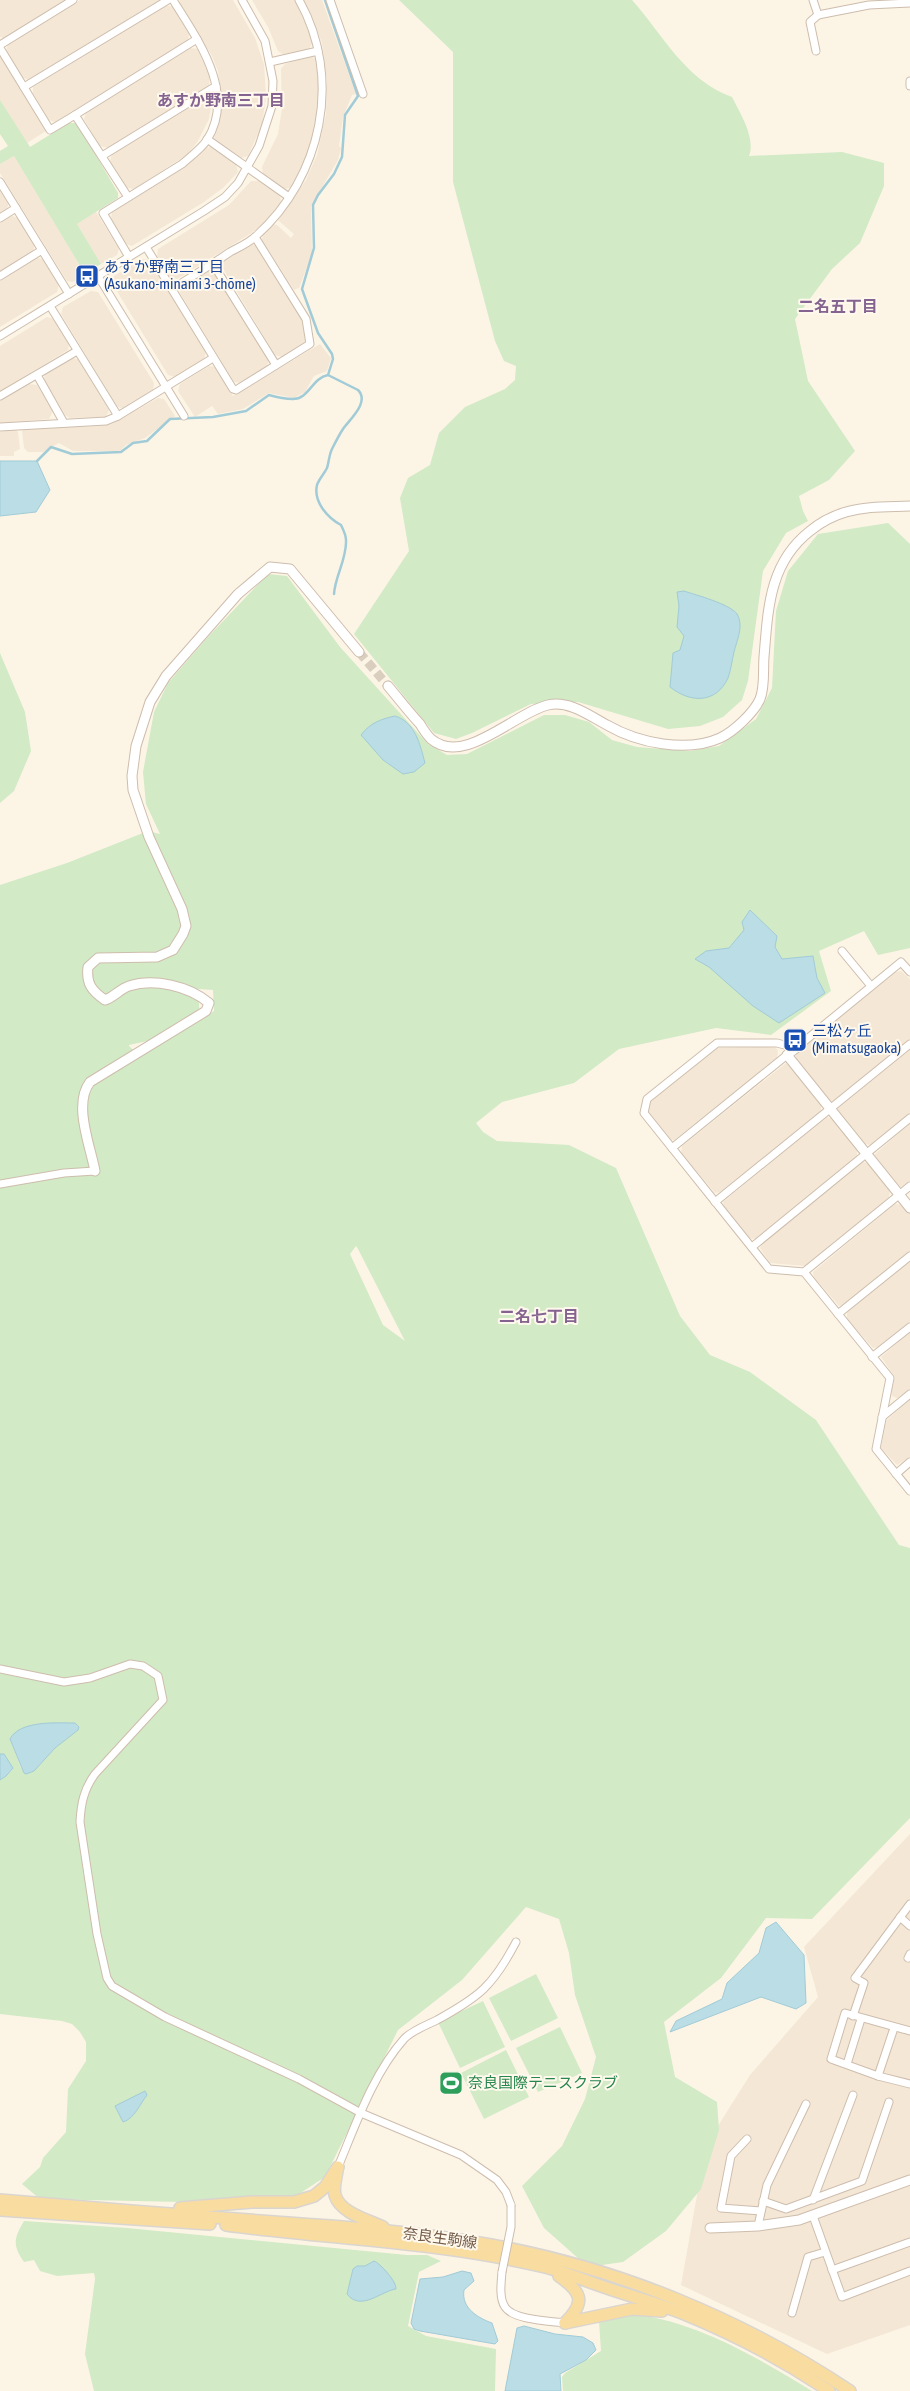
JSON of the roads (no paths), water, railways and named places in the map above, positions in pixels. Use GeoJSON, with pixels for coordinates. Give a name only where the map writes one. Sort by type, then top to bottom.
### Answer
{"type":"FeatureCollection","features":[{"type":"Feature","properties":{"kind":"main road"},"geometry":{"type":"LineString","coordinates":[[149,2211],[252,2202],[294,2202],[314,2196],[325,2187],[338,2167]]}},
{"type":"Feature","properties":{"kind":"main road"},"geometry":{"type":"LineString","coordinates":[[338,2167],[335,2195],[340,2203],[346,2210],[393,2232]]}},
{"type":"Feature","properties":{"kind":"main road","name":"奈良生駒線"},"geometry":{"type":"LineString","coordinates":[[0,2200],[393,2232],[492,2245],[536,2255],[640,2285],[710,2313],[766,2340],[850,2391]]}},
{"type":"Feature","properties":{"kind":"main road","name":"奈良生駒線"},"geometry":{"type":"LineString","coordinates":[[0,2210],[222,2224],[296,2234],[373,2240],[476,2254],[547,2268],[681,2313],[710,2325],[805,2374],[829,2391]]}},
{"type":"Feature","properties":{"kind":"main road"},"geometry":{"type":"LineString","coordinates":[[547,2268],[574,2286],[579,2296],[578,2307],[565,2323]]}},
{"type":"Feature","properties":{"kind":"main road"},"geometry":{"type":"LineString","coordinates":[[565,2323],[632,2309],[681,2313]]}},
{"type":"Feature","properties":{"kind":"street"},"geometry":{"type":"LineString","coordinates":[[73,0],[0,46],[50,130],[197,39]]}},
{"type":"Feature","properties":{"kind":"street"},"geometry":{"type":"LineString","coordinates":[[24,87],[168,0]]}},
{"type":"Feature","properties":{"kind":"street"},"geometry":{"type":"LineString","coordinates":[[129,257],[103,215],[128,197],[182,164],[207,140],[216,106],[216,86],[208,59],[173,0]]}},
{"type":"Feature","properties":{"kind":"street"},"geometry":{"type":"LineString","coordinates":[[0,336],[225,197],[238,183],[264,133],[272,106],[270,62],[260,29],[242,0]]}},
{"type":"Feature","properties":{"kind":"street"},"geometry":{"type":"LineString","coordinates":[[172,288],[255,237],[275,217],[289,197],[310,158],[319,131],[323,86],[322,68],[308,18],[299,0]]}},
{"type":"Feature","properties":{"kind":"street"},"geometry":{"type":"LineString","coordinates":[[330,0],[363,94]]}},
{"type":"Feature","properties":{"kind":"street"},"geometry":{"type":"LineString","coordinates":[[813,0],[818,15]]}},
{"type":"Feature","properties":{"kind":"street"},"geometry":{"type":"LineString","coordinates":[[816,51],[810,22],[818,15],[869,2],[910,3]]}},
{"type":"Feature","properties":{"kind":"street"},"geometry":{"type":"LineString","coordinates":[[270,62],[318,51]]}},
{"type":"Feature","properties":{"kind":"street"},"geometry":{"type":"LineString","coordinates":[[910,80],[910,86]]}},
{"type":"Feature","properties":{"kind":"street"},"geometry":{"type":"LineString","coordinates":[[102,156],[216,86]]}},
{"type":"Feature","properties":{"kind":"street"},"geometry":{"type":"LineString","coordinates":[[76,115],[128,197]]}},
{"type":"Feature","properties":{"kind":"street"},"geometry":{"type":"LineString","coordinates":[[207,140],[289,197]]}},
{"type":"Feature","properties":{"kind":"street"},"geometry":{"type":"LineString","coordinates":[[0,182],[69,294]]}},
{"type":"Feature","properties":{"kind":"street"},"geometry":{"type":"LineString","coordinates":[[0,218],[16,208]]}},
{"type":"Feature","properties":{"kind":"street"},"geometry":{"type":"LineString","coordinates":[[146,247],[213,358],[233,389],[236,390],[310,344],[306,319],[255,237]]}},
{"type":"Feature","properties":{"kind":"street"},"geometry":{"type":"LineString","coordinates":[[0,276],[42,250]]}},
{"type":"Feature","properties":{"kind":"street"},"geometry":{"type":"LineString","coordinates":[[212,264],[276,365]]}},
{"type":"Feature","properties":{"kind":"street"},"geometry":{"type":"LineString","coordinates":[[98,276],[184,416]]}},
{"type":"Feature","properties":{"kind":"street"},"geometry":{"type":"LineString","coordinates":[[50,306],[118,416]]}},
{"type":"Feature","properties":{"kind":"street"},"geometry":{"type":"LineString","coordinates":[[0,396],[77,351]]}},
{"type":"Feature","properties":{"kind":"street"},"geometry":{"type":"LineString","coordinates":[[0,427],[96,423],[118,416],[213,358]]}},
{"type":"Feature","properties":{"kind":"street"},"geometry":{"type":"LineString","coordinates":[[37,375],[64,423]]}},
{"type":"Feature","properties":{"kind":"street"},"geometry":{"type":"LineString","coordinates":[[388,686],[431,739],[454,748],[467,746],[529,712],[549,705],[569,706],[596,717],[624,734],[651,741],[694,745],[706,743],[721,737],[738,724],[760,698],[766,627],[773,585],[780,566],[801,538],[829,518],[847,512],[873,506],[910,506]]}},
{"type":"Feature","properties":{"kind":"street"},"geometry":{"type":"LineString","coordinates":[[0,1184],[64,1173],[95,1171],[84,1116],[84,1090],[90,1082],[113,1067],[206,1011],[209,1004],[174,985],[166,984],[126,987],[106,1000],[94,992],[88,980],[88,966],[98,958],[157,958],[173,950],[186,926],[182,909],[149,837],[133,790],[132,776],[136,746],[146,713],[156,690],[181,657],[238,594],[270,567],[290,570],[359,652]]}},
{"type":"Feature","properties":{"kind":"street"},"geometry":{"type":"LineString","coordinates":[[842,951],[872,986]]}},
{"type":"Feature","properties":{"kind":"street"},"geometry":{"type":"LineString","coordinates":[[672,1148],[901,962],[910,972]]}},
{"type":"Feature","properties":{"kind":"street"},"geometry":{"type":"LineString","coordinates":[[796,1048],[777,1042],[717,1043],[647,1100],[644,1113],[769,1269],[804,1272],[910,1186]]}},
{"type":"Feature","properties":{"kind":"street"},"geometry":{"type":"LineString","coordinates":[[715,1202],[910,1044]]}},
{"type":"Feature","properties":{"kind":"street"},"geometry":{"type":"LineString","coordinates":[[786,1055],[910,1208]]}},
{"type":"Feature","properties":{"kind":"street"},"geometry":{"type":"LineString","coordinates":[[752,1247],[910,1118]]}},
{"type":"Feature","properties":{"kind":"street"},"geometry":{"type":"LineString","coordinates":[[838,1314],[910,1256]]}},
{"type":"Feature","properties":{"kind":"street"},"geometry":{"type":"LineString","coordinates":[[804,1272],[890,1378],[876,1449],[910,1491]]}},
{"type":"Feature","properties":{"kind":"street"},"geometry":{"type":"LineString","coordinates":[[872,1357],[910,1327]]}},
{"type":"Feature","properties":{"kind":"street"},"geometry":{"type":"LineString","coordinates":[[882,1417],[910,1394]]}},
{"type":"Feature","properties":{"kind":"street"},"geometry":{"type":"LineString","coordinates":[[896,1474],[910,1462]]}},
{"type":"Feature","properties":{"kind":"street"},"geometry":{"type":"LineString","coordinates":[[0,1669],[64,1682],[90,1678],[130,1664],[143,1666],[158,1676],[163,1700],[95,1774],[87,1785],[81,1806],[80,1822],[97,1934],[107,1978],[112,1986],[165,2017],[299,2079],[361,2113],[461,2155],[486,2170],[506,2192],[511,2205],[511,2227],[502,2272],[501,2296],[505,2308],[514,2316],[565,2323]]}},
{"type":"Feature","properties":{"kind":"street"},"geometry":{"type":"LineString","coordinates":[[853,2016],[864,1983],[855,1978],[910,1904]]}},
{"type":"Feature","properties":{"kind":"street"},"geometry":{"type":"LineString","coordinates":[[900,1918],[910,1926]]}},
{"type":"Feature","properties":{"kind":"street"},"geometry":{"type":"LineString","coordinates":[[338,2167],[361,2113],[387,2063],[405,2037],[470,2002],[483,1992],[502,1969],[516,1942]]}},
{"type":"Feature","properties":{"kind":"street"},"geometry":{"type":"LineString","coordinates":[[910,2031],[861,2019],[845,2013],[831,2059],[878,2076],[910,2084]]}},
{"type":"Feature","properties":{"kind":"street"},"geometry":{"type":"LineString","coordinates":[[847,2064],[861,2019]]}},
{"type":"Feature","properties":{"kind":"street"},"geometry":{"type":"LineString","coordinates":[[878,2076],[894,2028]]}},
{"type":"Feature","properties":{"kind":"street"},"geometry":{"type":"LineString","coordinates":[[812,2200],[853,2095]]}},
{"type":"Feature","properties":{"kind":"street"},"geometry":{"type":"LineString","coordinates":[[763,2201],[786,2209],[862,2181],[889,2102]]}},
{"type":"Feature","properties":{"kind":"street"},"geometry":{"type":"LineString","coordinates":[[758,2226],[767,2185],[806,2104]]}},
{"type":"Feature","properties":{"kind":"street"},"geometry":{"type":"LineString","coordinates":[[747,2139],[731,2156],[721,2208],[761,2212]]}},
{"type":"Feature","properties":{"kind":"street"},"geometry":{"type":"LineString","coordinates":[[710,2228],[758,2226],[813,2216],[910,2180]]}},
{"type":"Feature","properties":{"kind":"street"},"geometry":{"type":"LineString","coordinates":[[813,2216],[842,2297],[910,2271]]}},
{"type":"Feature","properties":{"kind":"street"},"geometry":{"type":"LineString","coordinates":[[832,2270],[910,2242]]}},
{"type":"Feature","properties":{"kind":"street"},"geometry":{"type":"LineString","coordinates":[[792,2313],[808,2257],[825,2252]]}},
{"type":"Feature","properties":{"kind":"water"},"geometry":{"type":"Polygon","coordinates":[[[0,461],[37,461],[50,490],[36,512],[0,516],[0,461]]]}},
{"type":"Feature","properties":{"kind":"water"},"geometry":{"type":"Polygon","coordinates":[[[684,591],[712,600],[733,610],[737,614],[740,623],[728,678],[717,693],[702,698],[686,696],[670,687],[673,653],[680,650],[684,636],[677,627],[679,606],[677,592],[684,591]]]}},
{"type":"Feature","properties":{"kind":"water"},"geometry":{"type":"Polygon","coordinates":[[[395,716],[402,719],[412,728],[421,748],[425,763],[414,772],[403,774],[383,760],[361,735],[376,722],[395,716]]]}},
{"type":"Feature","properties":{"kind":"water"},"geometry":{"type":"Polygon","coordinates":[[[750,910],[777,936],[775,947],[782,959],[813,956],[817,978],[825,993],[779,1023],[753,1006],[709,967],[695,959],[706,951],[729,948],[744,930],[742,922],[750,910]]]}},
{"type":"Feature","properties":{"kind":"water"},"geometry":{"type":"Polygon","coordinates":[[[75,1723],[79,1727],[78,1730],[55,1748],[34,1771],[24,1773],[10,1739],[15,1733],[22,1728],[40,1724],[75,1723]]]}},
{"type":"Feature","properties":{"kind":"water"},"geometry":{"type":"Polygon","coordinates":[[[0,1754],[4,1754],[13,1768],[0,1780],[0,1754]]]}},
{"type":"Feature","properties":{"kind":"water"},"geometry":{"type":"Polygon","coordinates":[[[776,1922],[804,1955],[806,2003],[796,2009],[761,1997],[670,2032],[676,2021],[722,1999],[727,1983],[759,1953],[766,1928],[776,1922]]]}},
{"type":"Feature","properties":{"kind":"water"},"geometry":{"type":"Polygon","coordinates":[[[145,2091],[147,2095],[136,2111],[123,2122],[115,2106],[145,2091]]]}},
{"type":"Feature","properties":{"kind":"water"},"geometry":{"type":"Polygon","coordinates":[[[374,2261],[388,2273],[396,2289],[365,2301],[353,2299],[347,2294],[353,2269],[374,2261]]]}},
{"type":"Feature","properties":{"kind":"water"},"geometry":{"type":"Polygon","coordinates":[[[462,2271],[471,2273],[474,2281],[464,2290],[465,2302],[476,2315],[492,2323],[498,2341],[495,2344],[420,2331],[414,2329],[411,2323],[420,2279],[443,2277],[462,2271]]]}},
{"type":"Feature","properties":{"kind":"water"},"geometry":{"type":"Polygon","coordinates":[[[524,2326],[555,2334],[583,2337],[593,2343],[596,2350],[586,2360],[560,2374],[561,2391],[505,2391],[517,2328],[524,2326]]]}},
{"type":"Feature","properties":{"kind":"waterway"},"geometry":{"type":"LineString","coordinates":[[37,461],[51,447],[72,454],[121,452],[133,443],[147,441],[170,419],[213,417],[246,411],[269,395],[287,399],[298,398],[303,396],[318,380],[328,375],[333,359],[332,354],[318,333],[302,289],[314,248],[313,205],[334,174],[342,157],[345,115],[358,96],[325,0]]}},
{"type":"Feature","properties":{"kind":"waterway"},"geometry":{"type":"LineString","coordinates":[[328,375],[358,390],[362,400],[358,410],[343,429],[331,451],[327,468],[317,485],[316,491],[319,503],[327,514],[341,525],[346,538],[345,554],[336,581],[334,594]]}},
{"type":"Feature","properties":{"kind":"tunnel"},"geometry":{"type":"LineString","coordinates":[[359,652],[388,686]]}},
{"type":"Feature","properties":{"kind":"place","name":"あすか野南三丁目 (Asukano-minami 3-chōme)"},"geometry":{"type":"Point","coordinates":[87,276]}},
{"type":"Feature","properties":{"kind":"place","name":"三松ヶ丘 (Mimatsugaoka)"},"geometry":{"type":"Point","coordinates":[795,1040]}},
{"type":"Feature","properties":{"kind":"place","name":"奈良国際テニスクラブ"},"geometry":{"type":"Point","coordinates":[451,2083]}},
{"type":"Feature","properties":{"kind":"district","name":"あすか野南三丁目"},"geometry":{"type":"Point","coordinates":[221,100]}},
{"type":"Feature","properties":{"kind":"district","name":"二名五丁目"},"geometry":{"type":"Point","coordinates":[838,306]}},
{"type":"Feature","properties":{"kind":"district","name":"二名七丁目"},"geometry":{"type":"Point","coordinates":[539,1316]}}]}
